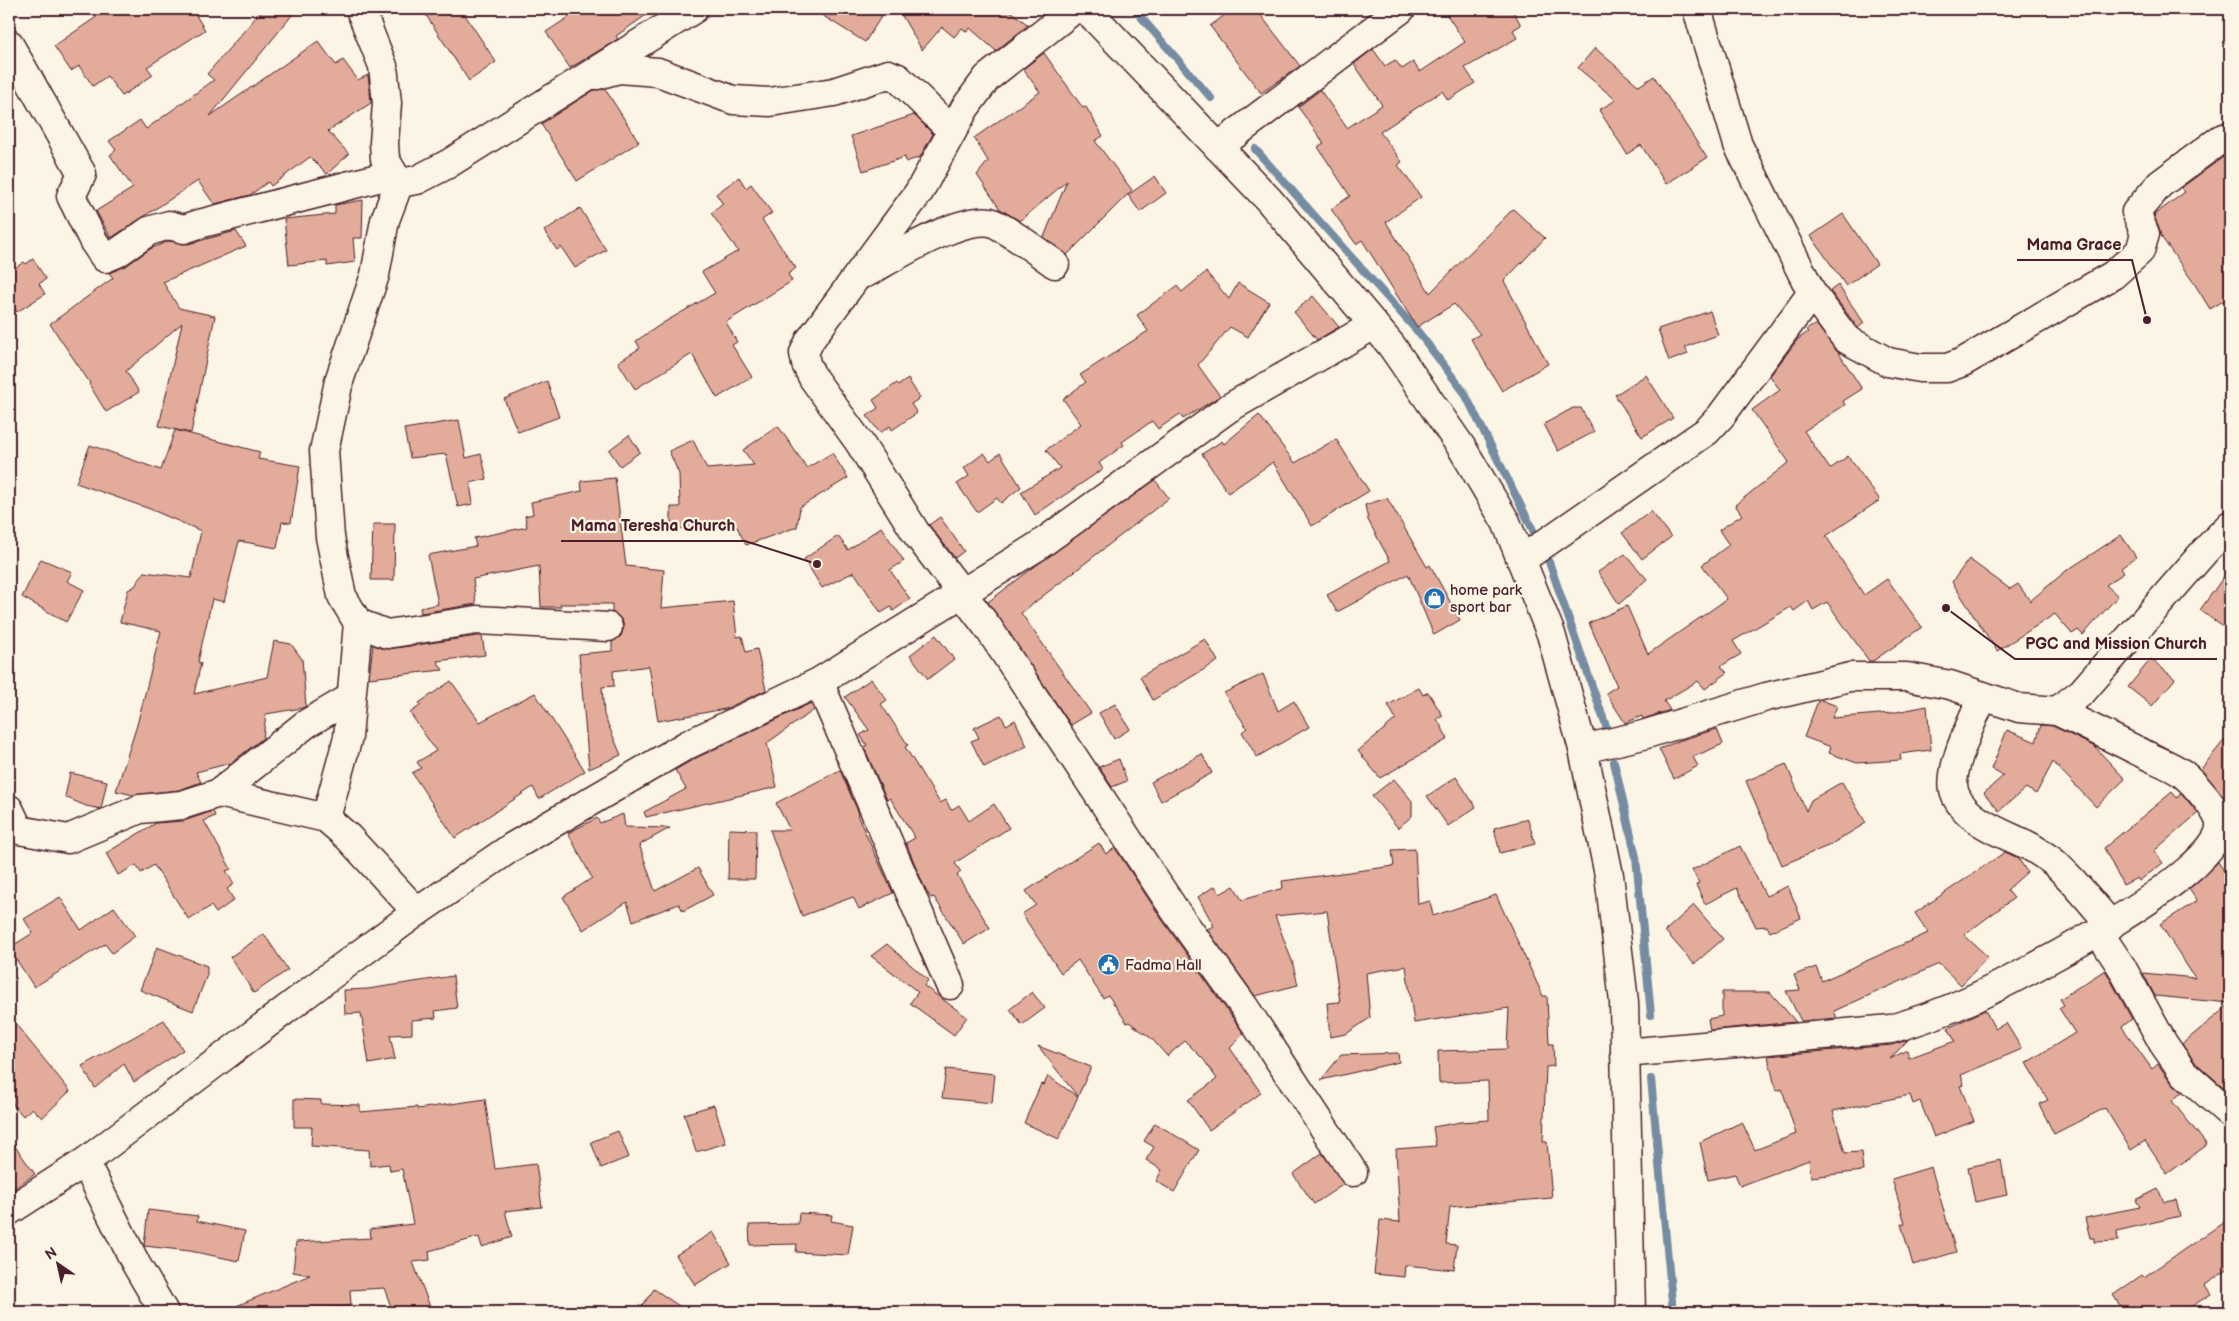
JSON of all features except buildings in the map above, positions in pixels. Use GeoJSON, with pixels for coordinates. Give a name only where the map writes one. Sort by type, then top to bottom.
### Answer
{"type":"FeatureCollection","features":[{"type":"Feature","properties":{"kind":"street"},"geometry":{"type":"LineString","coordinates":[[326,818],[348,737],[358,623],[342,596],[332,545],[324,451],[339,381],[375,275],[385,220],[396,178],[385,159],[384,143],[387,103],[383,66],[360,9]]}},
{"type":"Feature","properties":{"kind":"street"},"geometry":{"type":"LineString","coordinates":[[9,44],[82,174],[71,196],[94,242],[105,258],[117,253],[149,231],[169,225],[184,229],[208,221],[396,178],[417,180],[448,164],[694,9]]}},
{"type":"Feature","properties":{"kind":"street"},"geometry":{"type":"LineString","coordinates":[[1074,9],[987,78],[965,108],[919,192],[810,340],[804,353],[806,364],[813,378],[864,450],[916,533],[989,629],[1176,912],[1245,1008],[1352,1172]]}},
{"type":"Feature","properties":{"kind":"street"},"geometry":{"type":"LineString","coordinates":[[1086,9],[1269,200],[1391,345],[1462,448],[1506,522],[1551,634],[1584,749],[1609,875],[1624,1002],[1631,1312]]}},
{"type":"Feature","properties":{"kind":"street"},"geometry":{"type":"LineString","coordinates":[[1218,147],[1401,9]]}},
{"type":"Feature","properties":{"kind":"street"},"geometry":{"type":"LineString","coordinates":[[1697,9],[1738,145],[1812,293],[1846,339],[1888,362],[1920,368],[1947,368],[1963,362],[2112,275],[2140,251],[2145,234],[2136,212],[2160,184],[2221,139],[2230,136]]}},
{"type":"Feature","properties":{"kind":"street"},"geometry":{"type":"LineString","coordinates":[[581,79],[619,69],[658,72],[733,100],[770,102],[834,92],[888,74],[898,78],[952,131]]}},
{"type":"Feature","properties":{"kind":"street"},"geometry":{"type":"LineString","coordinates":[[855,279],[915,246],[972,222],[992,222],[1055,264]]}},
{"type":"Feature","properties":{"kind":"street"},"geometry":{"type":"LineString","coordinates":[[1521,560],[1707,431],[1721,416],[1812,293]]}},
{"type":"Feature","properties":{"kind":"street"},"geometry":{"type":"LineString","coordinates":[[9,1211],[85,1162],[417,912],[512,847],[687,745],[819,682],[1038,546],[1229,408],[1374,325]]}},
{"type":"Feature","properties":{"kind":"street"},"geometry":{"type":"LineString","coordinates":[[2057,711],[2082,692],[2197,559],[2230,525]]}},
{"type":"Feature","properties":{"kind":"street"},"geometry":{"type":"LineString","coordinates":[[358,623],[387,634],[477,620],[608,627]]}},
{"type":"Feature","properties":{"kind":"street"},"geometry":{"type":"LineString","coordinates":[[1584,749],[1644,735],[1766,697],[1850,677],[1907,677],[1950,685],[2019,708],[2057,711],[2183,774],[2216,811],[2220,826],[2216,839],[2205,854],[2138,908],[2105,929],[1970,1000],[1924,1020],[1891,1029],[1625,1053]]}},
{"type":"Feature","properties":{"kind":"street"},"geometry":{"type":"LineString","coordinates":[[819,682],[950,985]]}},
{"type":"Feature","properties":{"kind":"street"},"geometry":{"type":"LineString","coordinates":[[1982,696],[1955,766],[1954,793],[1962,805],[1978,820],[2003,835],[2027,844],[2052,861],[2105,929],[2121,966],[2163,1043],[2183,1072],[2229,1113]]}},
{"type":"Feature","properties":{"kind":"street"},"geometry":{"type":"LineString","coordinates":[[9,809],[19,830],[68,839],[140,809],[182,805],[220,793],[306,724],[350,698]]}},
{"type":"Feature","properties":{"kind":"street"},"geometry":{"type":"LineString","coordinates":[[220,793],[326,818],[348,837],[417,912]]}},
{"type":"Feature","properties":{"kind":"street"},"geometry":{"type":"LineString","coordinates":[[85,1162],[136,1264],[164,1312]]}},
{"type":"Feature","properties":{"kind":"waterway"},"geometry":{"type":"LineString","coordinates":[[1134,9],[1211,98]]}},
{"type":"Feature","properties":{"kind":"waterway"},"geometry":{"type":"LineString","coordinates":[[1255,149],[1419,333],[1464,392],[1536,536]]}},
{"type":"Feature","properties":{"kind":"waterway"},"geometry":{"type":"LineString","coordinates":[[1549,562],[1607,729]]}},
{"type":"Feature","properties":{"kind":"waterway"},"geometry":{"type":"LineString","coordinates":[[1614,762],[1636,857],[1651,1015]]}},
{"type":"Feature","properties":{"kind":"waterway"},"geometry":{"type":"LineString","coordinates":[[1651,1079],[1673,1312]]}},
{"type":"Feature","properties":{"kind":"place","name":"Mama Grace"},"geometry":{"type":"Point","coordinates":[2147,320]}},
{"type":"Feature","properties":{"kind":"place","name":"Mama Teresha Church"},"geometry":{"type":"Point","coordinates":[817,564]}},
{"type":"Feature","properties":{"kind":"place","name":"home park sport bar"},"geometry":{"type":"Point","coordinates":[1434,599]}},
{"type":"Feature","properties":{"kind":"place","name":"PGC and Mission Church"},"geometry":{"type":"Point","coordinates":[1946,608]}},
{"type":"Feature","properties":{"kind":"place","name":"Fadma Hall"},"geometry":{"type":"Point","coordinates":[1109,965]}}]}
